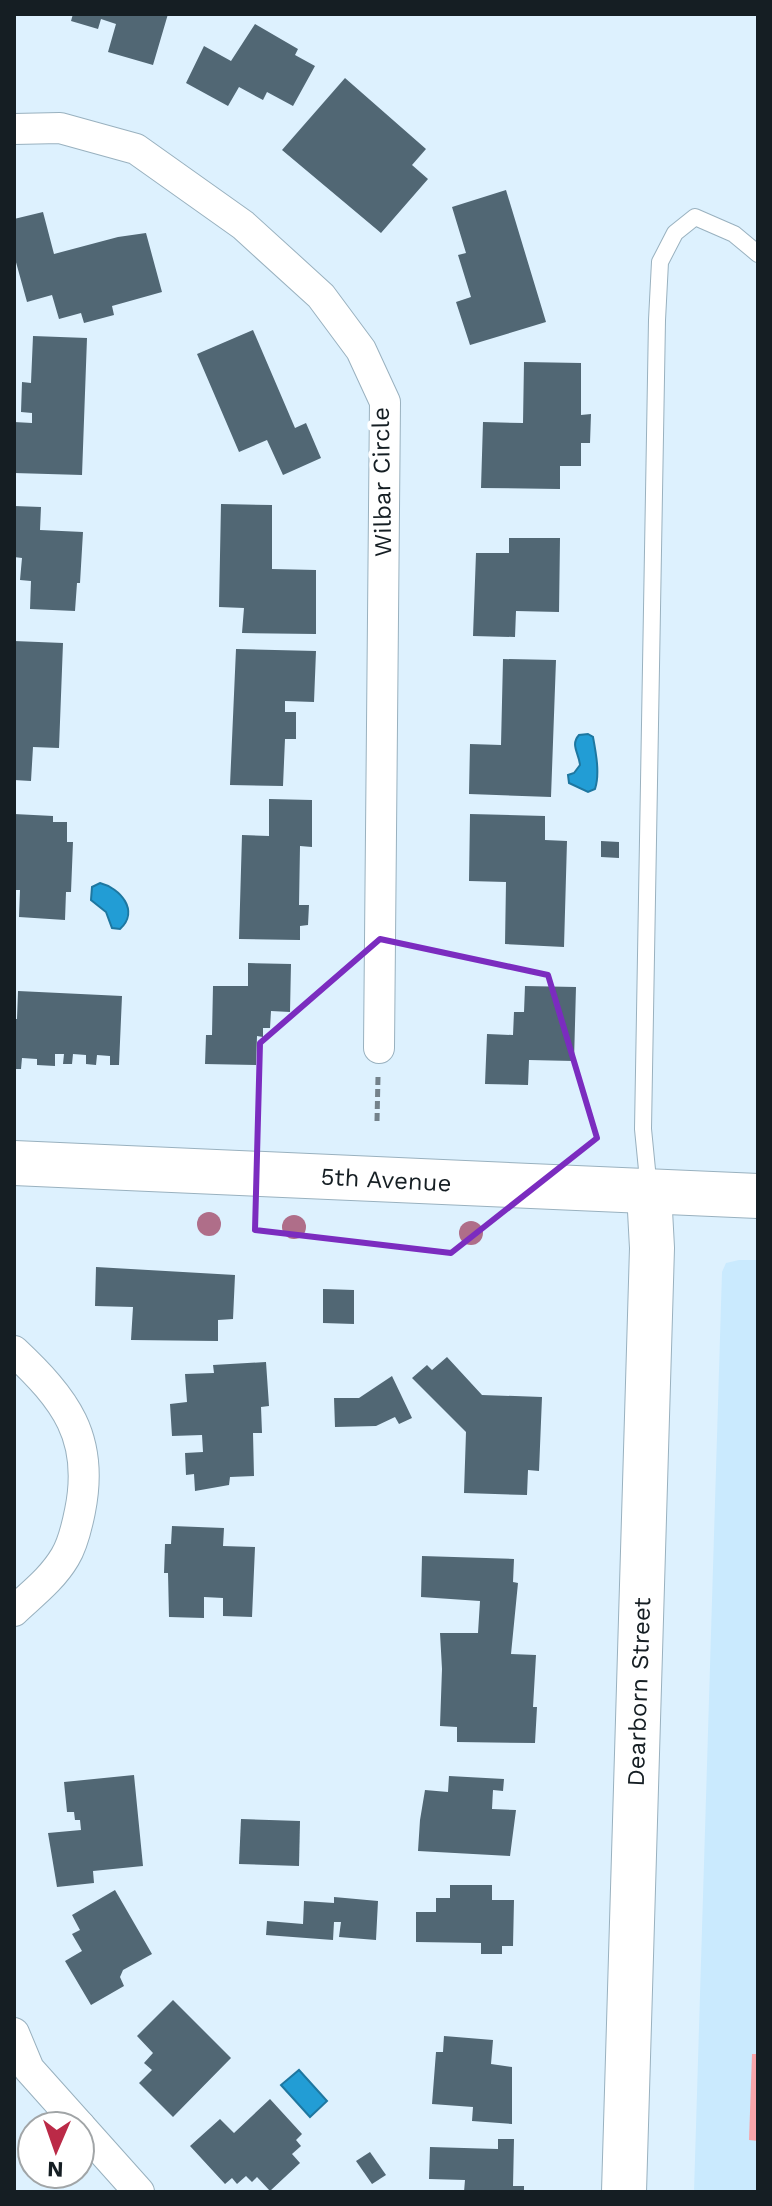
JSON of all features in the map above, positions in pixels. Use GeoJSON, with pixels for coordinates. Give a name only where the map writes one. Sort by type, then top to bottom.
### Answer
{"type":"FeatureCollection","features":[{"type":"Feature","properties":{"kind":"street","name":"Wilbar Circle"},"geometry":{"type":"LineString","coordinates":[[14,129],[60,128],[136,149],[243,225],[321,296],[361,350],[385,402],[379,1048]]}},
{"type":"Feature","properties":{"kind":"street","name":"5th Avenue"},"geometry":{"type":"LineString","coordinates":[[14,1163],[758,1196]]}},
{"type":"Feature","properties":{"kind":"street","name":"Dearborn Street"},"geometry":{"type":"LineString","coordinates":[[624,2192],[652,1248],[649,1192]]}},
{"type":"Feature","properties":{"kind":"street"},"geometry":{"type":"LineString","coordinates":[[14,1351],[47,1382],[66,1408],[79,1435],[85,1468],[76,1528],[66,1556],[48,1580],[14,1611]]}},
{"type":"Feature","properties":{"kind":"street"},"geometry":{"type":"LineString","coordinates":[[14,2033],[29,2069],[66,2110]]}},
{"type":"Feature","properties":{"kind":"street"},"geometry":{"type":"LineString","coordinates":[[96,2144],[139,2192]]}},
{"type":"Feature","properties":{"kind":"lane"},"geometry":{"type":"LineString","coordinates":[[649,1192],[643,1129],[660,262],[675,233],[695,217],[734,234],[758,254]]}},
{"type":"Feature","properties":{"kind":"path"},"geometry":{"type":"LineString","coordinates":[[377,1121],[379,1048]]}},
{"type":"Feature","properties":{"kind":"highlighted area"},"geometry":{"type":"Polygon","coordinates":[[[380,939],[548,975],[597,1138],[451,1253],[255,1230],[260,1043],[380,939]]]}},
{"type":"Feature","properties":{"kind":"shaded area"},"geometry":{"type":"Polygon","coordinates":[[[758,1260],[758,2192],[694,2192],[722,1272],[726,1263],[758,1260]]]}},
{"type":"Feature","properties":{"kind":"shaded area"},"geometry":{"type":"Polygon","coordinates":[[[752,2054],[758,2054],[758,2141],[749,2140],[752,2054]]]}},
{"type":"Feature","properties":{"kind":"water"},"geometry":{"type":"Polygon","coordinates":[[[579,735],[593,737],[597,770],[595,789],[588,792],[569,783],[568,775],[580,765],[576,739],[579,735]]]}},
{"type":"Feature","properties":{"kind":"water"},"geometry":{"type":"Polygon","coordinates":[[[100,883],[114,890],[125,901],[128,915],[120,929],[112,928],[106,912],[91,900],[92,887],[100,883]]]}},
{"type":"Feature","properties":{"kind":"water"},"geometry":{"type":"Polygon","coordinates":[[[299,2070],[327,2101],[310,2117],[281,2085],[299,2070]]]}},
{"type":"Feature","properties":{"kind":"building"},"geometry":{"type":"Polygon","coordinates":[[[73,14],[168,14],[153,65],[108,52],[116,24],[101,19],[98,29],[71,21],[73,14]]]}},
{"type":"Feature","properties":{"kind":"building"},"geometry":{"type":"Polygon","coordinates":[[[255,24],[298,49],[295,55],[315,66],[293,106],[267,92],[263,100],[239,87],[228,106],[186,83],[204,46],[231,61],[255,24]]]}},
{"type":"Feature","properties":{"kind":"building"},"geometry":{"type":"Polygon","coordinates":[[[345,78],[426,149],[412,165],[428,179],[381,233],[282,150],[345,78]]]}},
{"type":"Feature","properties":{"kind":"building"},"geometry":{"type":"Polygon","coordinates":[[[506,190],[546,322],[470,345],[456,302],[471,297],[458,255],[466,253],[452,207],[506,190]]]}},
{"type":"Feature","properties":{"kind":"building"},"geometry":{"type":"Polygon","coordinates":[[[43,212],[54,254],[146,233],[162,292],[112,306],[114,315],[84,323],[81,313],[59,319],[52,295],[27,302],[14,255],[14,219],[43,212]]]}},
{"type":"Feature","properties":{"kind":"building"},"geometry":{"type":"Polygon","coordinates":[[[253,330],[295,428],[306,423],[321,458],[283,475],[267,440],[239,452],[197,354],[253,330]]]}},
{"type":"Feature","properties":{"kind":"building"},"geometry":{"type":"Polygon","coordinates":[[[33,336],[87,338],[82,475],[14,473],[14,422],[32,423],[32,413],[21,412],[22,382],[31,383],[33,336]]]}},
{"type":"Feature","properties":{"kind":"building"},"geometry":{"type":"Polygon","coordinates":[[[524,362],[581,363],[581,415],[591,414],[590,443],[581,443],[581,466],[560,466],[560,489],[481,488],[483,422],[523,423],[524,362]]]}},
{"type":"Feature","properties":{"kind":"building"},"geometry":{"type":"Polygon","coordinates":[[[221,504],[272,505],[272,569],[316,570],[316,634],[242,633],[244,608],[219,607],[221,504]]]}},
{"type":"Feature","properties":{"kind":"building"},"geometry":{"type":"Polygon","coordinates":[[[14,506],[41,507],[40,530],[83,532],[75,611],[30,609],[31,581],[20,580],[22,558],[14,557],[14,506]]]}},
{"type":"Feature","properties":{"kind":"building"},"geometry":{"type":"Polygon","coordinates":[[[509,538],[560,538],[559,612],[516,611],[515,637],[473,636],[476,553],[509,553],[509,538]]]}},
{"type":"Feature","properties":{"kind":"building"},"geometry":{"type":"Polygon","coordinates":[[[14,641],[63,643],[59,748],[33,747],[31,781],[14,780],[14,641]]]}},
{"type":"Feature","properties":{"kind":"building"},"geometry":{"type":"Polygon","coordinates":[[[236,649],[316,651],[314,702],[285,701],[285,712],[296,712],[296,739],[285,739],[283,786],[230,785],[236,649]]]}},
{"type":"Feature","properties":{"kind":"building"},"geometry":{"type":"Polygon","coordinates":[[[503,659],[556,660],[551,797],[469,794],[470,744],[501,745],[503,659]]]}},
{"type":"Feature","properties":{"kind":"building"},"geometry":{"type":"Polygon","coordinates":[[[269,799],[312,800],[312,847],[300,846],[299,905],[309,905],[308,925],[300,926],[300,940],[239,939],[242,835],[269,836],[269,799]]]}},
{"type":"Feature","properties":{"kind":"building"},"geometry":{"type":"Polygon","coordinates":[[[14,814],[53,816],[53,822],[67,822],[67,842],[73,842],[71,892],[66,892],[65,920],[19,917],[20,890],[14,890],[14,814]]]}},
{"type":"Feature","properties":{"kind":"building"},"geometry":{"type":"Polygon","coordinates":[[[470,814],[545,816],[545,840],[567,841],[564,947],[505,944],[506,882],[469,881],[470,814]]]}},
{"type":"Feature","properties":{"kind":"building"},"geometry":{"type":"Polygon","coordinates":[[[601,841],[619,842],[619,858],[601,857],[601,841]]]}},
{"type":"Feature","properties":{"kind":"building"},"geometry":{"type":"Polygon","coordinates":[[[248,963],[291,964],[290,1012],[271,1011],[270,1028],[263,1028],[263,1037],[257,1036],[256,1065],[205,1064],[206,1035],[212,1035],[213,986],[248,986],[248,963]]]}},
{"type":"Feature","properties":{"kind":"building"},"geometry":{"type":"Polygon","coordinates":[[[525,986],[576,987],[574,1061],[529,1060],[528,1085],[485,1084],[487,1034],[513,1035],[514,1012],[524,1012],[525,986]]]}},
{"type":"Feature","properties":{"kind":"building"},"geometry":{"type":"Polygon","coordinates":[[[18,991],[122,996],[119,1065],[110,1065],[110,1056],[97,1055],[96,1065],[86,1064],[86,1055],[73,1054],[72,1064],[63,1064],[64,1054],[55,1054],[55,1066],[37,1065],[37,1059],[22,1058],[21,1069],[14,1069],[14,1019],[17,1019],[18,991]]]}},
{"type":"Feature","properties":{"kind":"building"},"geometry":{"type":"Polygon","coordinates":[[[96,1267],[235,1275],[233,1319],[218,1320],[218,1341],[131,1340],[133,1307],[95,1306],[96,1267]]]}},
{"type":"Feature","properties":{"kind":"building"},"geometry":{"type":"Polygon","coordinates":[[[323,1289],[354,1290],[354,1324],[323,1323],[323,1289]]]}},
{"type":"Feature","properties":{"kind":"building"},"geometry":{"type":"Polygon","coordinates":[[[447,1357],[482,1395],[542,1397],[539,1471],[528,1470],[527,1495],[464,1493],[466,1432],[412,1378],[427,1365],[432,1370],[447,1357]]]}},
{"type":"Feature","properties":{"kind":"building"},"geometry":{"type":"Polygon","coordinates":[[[266,1362],[269,1406],[261,1407],[262,1433],[253,1433],[254,1476],[230,1477],[229,1485],[195,1491],[194,1474],[186,1475],[185,1453],[203,1452],[202,1435],[172,1436],[170,1404],[187,1402],[185,1374],[214,1373],[213,1365],[266,1362]]]}},
{"type":"Feature","properties":{"kind":"building"},"geometry":{"type":"Polygon","coordinates":[[[392,1376],[412,1418],[399,1424],[395,1417],[376,1426],[335,1427],[334,1398],[359,1398],[392,1376]]]}},
{"type":"Feature","properties":{"kind":"building"},"geometry":{"type":"Polygon","coordinates":[[[172,1526],[224,1528],[223,1546],[255,1547],[252,1617],[223,1616],[223,1598],[204,1597],[204,1618],[169,1617],[168,1573],[164,1573],[165,1544],[171,1544],[172,1526]]]}},
{"type":"Feature","properties":{"kind":"building"},"geometry":{"type":"Polygon","coordinates":[[[422,1556],[514,1559],[513,1582],[518,1583],[511,1654],[536,1655],[533,1707],[537,1707],[535,1743],[457,1742],[457,1727],[440,1726],[440,1633],[478,1633],[480,1601],[421,1597],[422,1556]]]}},
{"type":"Feature","properties":{"kind":"building"},"geometry":{"type":"Polygon","coordinates":[[[134,1775],[143,1866],[93,1871],[94,1883],[57,1887],[48,1833],[81,1830],[80,1820],[75,1820],[74,1812],[67,1812],[64,1782],[134,1775]]]}},
{"type":"Feature","properties":{"kind":"building"},"geometry":{"type":"Polygon","coordinates":[[[449,1776],[504,1779],[503,1791],[493,1790],[492,1809],[516,1810],[510,1856],[418,1851],[425,1790],[448,1792],[449,1776]]]}},
{"type":"Feature","properties":{"kind":"building"},"geometry":{"type":"Polygon","coordinates":[[[241,1819],[300,1821],[299,1866],[239,1864],[241,1819]]]}},
{"type":"Feature","properties":{"kind":"building"},"geometry":{"type":"Polygon","coordinates":[[[450,1885],[492,1885],[492,1900],[514,1900],[513,1946],[502,1946],[502,1954],[481,1954],[481,1943],[416,1942],[416,1912],[436,1912],[436,1898],[450,1898],[450,1885]]]}},
{"type":"Feature","properties":{"kind":"building"},"geometry":{"type":"Polygon","coordinates":[[[115,1890],[152,1954],[123,1970],[120,1977],[124,1986],[91,2005],[65,1961],[82,1951],[72,1934],[80,1930],[72,1915],[115,1890]]]}},
{"type":"Feature","properties":{"kind":"building"},"geometry":{"type":"Polygon","coordinates":[[[334,1897],[378,1901],[376,1940],[339,1937],[341,1922],[334,1922],[333,1940],[266,1935],[267,1921],[303,1924],[304,1901],[334,1903],[334,1897]]]}},
{"type":"Feature","properties":{"kind":"building"},"geometry":{"type":"Polygon","coordinates":[[[173,2000],[231,2058],[173,2117],[139,2083],[152,2070],[144,2063],[153,2053],[137,2036],[173,2000]]]}},
{"type":"Feature","properties":{"kind":"building"},"geometry":{"type":"Polygon","coordinates":[[[444,2036],[493,2040],[491,2064],[512,2067],[512,2124],[472,2121],[473,2107],[432,2104],[436,2052],[443,2052],[444,2036]]]}},
{"type":"Feature","properties":{"kind":"building"},"geometry":{"type":"Polygon","coordinates":[[[270,2099],[302,2134],[296,2140],[301,2146],[292,2154],[300,2163],[270,2191],[257,2177],[252,2182],[246,2176],[237,2184],[232,2178],[225,2184],[190,2146],[220,2119],[234,2133],[270,2099]]]}},
{"type":"Feature","properties":{"kind":"building"},"geometry":{"type":"Polygon","coordinates":[[[498,2139],[514,2139],[513,2186],[524,2186],[524,2192],[464,2192],[465,2180],[429,2179],[430,2147],[498,2149],[498,2139]]]}},
{"type":"Feature","properties":{"kind":"building"},"geometry":{"type":"Polygon","coordinates":[[[370,2152],[386,2175],[372,2184],[356,2161],[370,2152]]]}}]}
